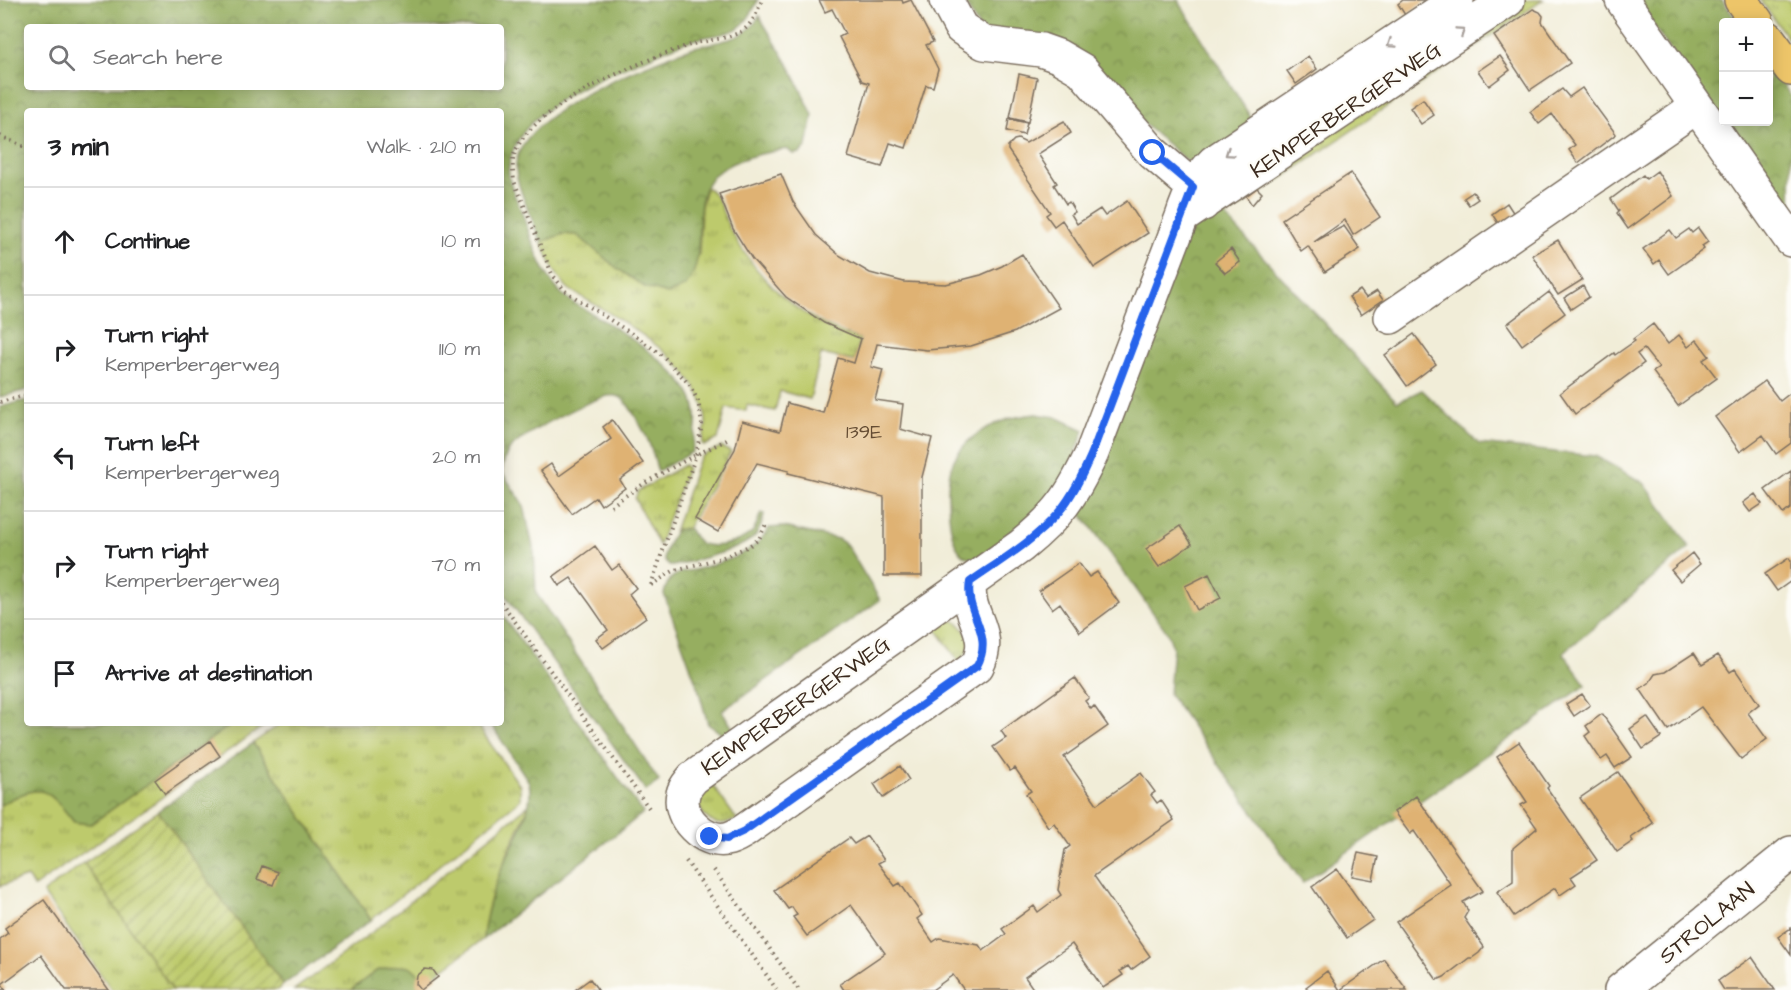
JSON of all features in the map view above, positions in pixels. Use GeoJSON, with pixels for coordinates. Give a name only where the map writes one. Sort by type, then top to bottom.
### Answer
{"type":"FeatureCollection","features":[{"type":"Feature","properties":{"kind":"main road"},"geometry":{"type":"LineString","coordinates":[[1741,0],[1754,18]]}},
{"type":"Feature","properties":{"kind":"main road"},"geometry":{"type":"LineString","coordinates":[[1773,45],[1791,69]]}},
{"type":"Feature","properties":{"kind":"street"},"geometry":{"type":"LineString","coordinates":[[946,0],[961,28],[984,43],[1041,50],[1058,56],[1082,70],[1193,203]]}},
{"type":"Feature","properties":{"kind":"street","name":"KEMPERBERGERWEG"},"geometry":{"type":"LineString","coordinates":[[718,839],[703,834],[692,824],[684,810],[682,796],[687,784],[713,762],[970,582],[1041,530],[1058,513],[1070,496],[1092,453],[1193,203],[1202,174],[1214,162],[1457,0]]}},
{"type":"Feature","properties":{"kind":"street","name":"KEMPERBERGERWEG"},"geometry":{"type":"LineString","coordinates":[[1193,203],[1509,0]]}},
{"type":"Feature","properties":{"kind":"street"},"geometry":{"type":"LineString","coordinates":[[1622,0],[1791,240]]}},
{"type":"Feature","properties":{"kind":"street"},"geometry":{"type":"LineString","coordinates":[[1391,317],[1696,106]]}},
{"type":"Feature","properties":{"kind":"street"},"geometry":{"type":"LineString","coordinates":[[718,839],[727,839],[744,831],[977,666],[982,656],[983,639],[977,618],[970,607],[968,594],[970,582]]}},
{"type":"Feature","properties":{"kind":"street","name":"STROLAAN"},"geometry":{"type":"LineString","coordinates":[[1621,990],[1791,853]]}},
{"type":"Feature","properties":{"kind":"path"},"geometry":{"type":"LineString","coordinates":[[762,0],[753,19],[746,28],[737,33],[690,45],[648,61],[558,106],[527,134],[516,149],[512,167],[514,181],[552,274],[566,291],[664,357],[689,384],[698,402],[702,424],[696,454],[651,585],[675,570],[721,558],[749,546],[759,539],[766,524]]}},
{"type":"Feature","properties":{"kind":"path"},"geometry":{"type":"LineString","coordinates":[[0,135],[24,147]]}},
{"type":"Feature","properties":{"kind":"path"},"geometry":{"type":"LineString","coordinates":[[0,402],[24,396]]}},
{"type":"Feature","properties":{"kind":"path"},"geometry":{"type":"LineString","coordinates":[[611,506],[636,488],[696,454],[729,440]]}},
{"type":"Feature","properties":{"kind":"path"},"geometry":{"type":"LineString","coordinates":[[504,606],[652,813]]}},
{"type":"Feature","properties":{"kind":"path"},"geometry":{"type":"LineString","coordinates":[[718,839],[714,870],[799,990]]}},
{"type":"Feature","properties":{"kind":"path"},"geometry":{"type":"LineString","coordinates":[[684,859],[777,990]]}},
{"type":"Feature","properties":{"kind":"green space"},"geometry":{"type":"Polygon","coordinates":[[[0,0],[758,0],[745,22],[731,32],[689,41],[673,47],[585,85],[563,98],[527,127],[515,145],[509,165],[512,190],[538,256],[555,286],[569,300],[650,353],[678,377],[688,390],[696,415],[692,452],[658,471],[643,429],[624,400],[612,395],[570,411],[540,427],[516,443],[504,460],[504,108],[24,108],[24,391],[0,397],[0,0]]]}},
{"type":"Feature","properties":{"kind":"green space"},"geometry":{"type":"Polygon","coordinates":[[[963,0],[1178,0],[1256,126],[1199,161],[1187,161],[1120,103],[980,29],[963,0]]]}},
{"type":"Feature","properties":{"kind":"green space"},"geometry":{"type":"Polygon","coordinates":[[[1523,0],[1543,0],[1225,217],[1215,205],[1523,0]]]}},
{"type":"Feature","properties":{"kind":"green space"},"geometry":{"type":"Polygon","coordinates":[[[1635,0],[1722,0],[1735,18],[1719,18],[1719,118],[1635,0]]]}},
{"type":"Feature","properties":{"kind":"green space"},"geometry":{"type":"Polygon","coordinates":[[[1760,0],[1788,0],[1791,4],[1791,43],[1773,18],[1760,0]]]}},
{"type":"Feature","properties":{"kind":"green space"},"geometry":{"type":"Polygon","coordinates":[[[759,16],[790,67],[813,115],[807,146],[800,153],[793,154],[787,149],[743,159],[718,172],[708,182],[700,210],[694,272],[687,284],[667,294],[645,287],[618,269],[577,235],[563,234],[541,242],[523,196],[516,169],[521,149],[536,130],[558,111],[614,79],[688,49],[728,40],[746,32],[759,16]]]}},
{"type":"Feature","properties":{"kind":"green space"},"geometry":{"type":"Polygon","coordinates":[[[1773,71],[1791,96],[1791,220],[1724,126],[1773,126],[1773,71]]]}},
{"type":"Feature","properties":{"kind":"green space"},"geometry":{"type":"Polygon","coordinates":[[[706,187],[718,200],[741,248],[768,282],[784,297],[819,322],[860,339],[854,361],[821,354],[810,399],[780,391],[775,411],[747,405],[746,411],[726,408],[718,439],[704,446],[702,444],[706,422],[703,403],[682,369],[651,341],[569,289],[556,273],[541,242],[563,234],[578,235],[618,269],[645,287],[699,254],[701,207],[706,187]]]}},
{"type":"Feature","properties":{"kind":"green space"},"geometry":{"type":"Polygon","coordinates":[[[1215,205],[1397,402],[1422,390],[1479,444],[1595,456],[1644,483],[1690,547],[1563,653],[1586,685],[1303,883],[1169,694],[1173,647],[1167,632],[1081,513],[1079,505],[1192,223],[1215,205]]]}},
{"type":"Feature","properties":{"kind":"green space"},"geometry":{"type":"Polygon","coordinates":[[[24,401],[24,726],[229,726],[91,824],[74,822],[56,801],[42,791],[26,793],[0,805],[0,407],[24,401]]]}},
{"type":"Feature","properties":{"kind":"green space"},"geometry":{"type":"Polygon","coordinates":[[[1036,414],[1056,417],[1084,430],[1070,470],[1033,521],[976,559],[969,558],[960,552],[956,544],[948,507],[949,480],[954,460],[969,441],[989,427],[1012,418],[1036,414]]]}},
{"type":"Feature","properties":{"kind":"green space"},"geometry":{"type":"Polygon","coordinates":[[[721,447],[731,452],[687,529],[683,528],[674,532],[698,461],[702,456],[721,447]]]}},
{"type":"Feature","properties":{"kind":"green space"},"geometry":{"type":"Polygon","coordinates":[[[684,465],[687,468],[659,545],[635,499],[638,491],[684,465]]]}},
{"type":"Feature","properties":{"kind":"green space"},"geometry":{"type":"Polygon","coordinates":[[[504,475],[524,506],[534,552],[536,593],[659,781],[646,791],[504,593],[504,475]]]}},
{"type":"Feature","properties":{"kind":"green space"},"geometry":{"type":"Polygon","coordinates":[[[761,513],[764,517],[757,534],[739,546],[673,566],[665,561],[664,555],[667,547],[678,529],[689,529],[696,540],[702,544],[722,545],[749,535],[761,513]]]}},
{"type":"Feature","properties":{"kind":"green space"},"geometry":{"type":"Polygon","coordinates":[[[783,527],[838,539],[846,544],[880,600],[722,711],[734,730],[725,736],[708,724],[698,688],[664,594],[666,586],[669,580],[682,572],[715,564],[746,551],[763,538],[769,528],[783,527]]]}},
{"type":"Feature","properties":{"kind":"green space"},"geometry":{"type":"Polygon","coordinates":[[[504,617],[643,813],[483,939],[485,921],[501,870],[526,816],[529,805],[529,782],[492,726],[504,726],[504,617]]]}},
{"type":"Feature","properties":{"kind":"green space"},"geometry":{"type":"Polygon","coordinates":[[[943,619],[954,620],[958,623],[972,643],[960,663],[932,623],[943,619]]]}},
{"type":"Feature","properties":{"kind":"green space"},"geometry":{"type":"Polygon","coordinates":[[[229,726],[264,726],[34,887],[27,877],[0,886],[0,805],[26,793],[42,791],[56,801],[74,822],[91,824],[229,726]]]}},
{"type":"Feature","properties":{"kind":"green space"},"geometry":{"type":"Polygon","coordinates":[[[278,726],[478,726],[520,786],[520,800],[371,920],[253,743],[278,726]]]}},
{"type":"Feature","properties":{"kind":"green space"},"geometry":{"type":"Polygon","coordinates":[[[253,743],[371,920],[283,985],[158,811],[253,743]]]}},
{"type":"Feature","properties":{"kind":"green space"},"geometry":{"type":"Polygon","coordinates":[[[709,780],[737,820],[714,823],[702,812],[698,802],[699,796],[709,780]]]}},
{"type":"Feature","properties":{"kind":"green space"},"geometry":{"type":"Polygon","coordinates":[[[530,804],[489,904],[483,939],[427,981],[376,971],[351,990],[294,990],[375,930],[530,804]]]}},
{"type":"Feature","properties":{"kind":"green space"},"geometry":{"type":"Polygon","coordinates":[[[158,811],[283,985],[277,990],[173,990],[84,863],[158,811]]]}},
{"type":"Feature","properties":{"kind":"green space"},"geometry":{"type":"Polygon","coordinates":[[[84,863],[173,990],[112,990],[43,893],[84,863]]]}},
{"type":"Feature","properties":{"kind":"green space"},"geometry":{"type":"Polygon","coordinates":[[[397,966],[411,967],[427,981],[416,990],[351,990],[376,971],[397,966]]]}},
{"type":"Feature","properties":{"kind":"building"},"geometry":{"type":"Polygon","coordinates":[[[819,0],[902,0],[903,3],[911,0],[933,42],[926,45],[938,69],[933,87],[926,85],[906,148],[890,143],[882,167],[848,157],[869,83],[862,81],[839,37],[845,34],[832,9],[825,12],[819,0]]]}},
{"type":"Feature","properties":{"kind":"building"},"geometry":{"type":"Polygon","coordinates":[[[1403,0],[1424,0],[1425,2],[1405,15],[1398,4],[1403,0]]]}},
{"type":"Feature","properties":{"kind":"building"},"geometry":{"type":"Polygon","coordinates":[[[1533,9],[1543,16],[1542,22],[1570,63],[1530,90],[1494,36],[1533,9]]]}},
{"type":"Feature","properties":{"kind":"building"},"geometry":{"type":"Polygon","coordinates":[[[1308,56],[1317,69],[1296,84],[1287,71],[1308,56]]]}},
{"type":"Feature","properties":{"kind":"building"},"geometry":{"type":"Polygon","coordinates":[[[1500,56],[1510,70],[1489,86],[1478,71],[1500,56]]]}},
{"type":"Feature","properties":{"kind":"building"},"geometry":{"type":"Polygon","coordinates":[[[1019,74],[1037,78],[1028,122],[1010,118],[1019,74]]]}},
{"type":"Feature","properties":{"kind":"building"},"geometry":{"type":"Polygon","coordinates":[[[1582,88],[1616,134],[1578,163],[1569,150],[1575,145],[1552,114],[1539,124],[1530,112],[1562,89],[1569,97],[1582,88]]]}},
{"type":"Feature","properties":{"kind":"building"},"geometry":{"type":"Polygon","coordinates":[[[1423,99],[1434,115],[1421,124],[1410,108],[1423,99]]]}},
{"type":"Feature","properties":{"kind":"building"},"geometry":{"type":"Polygon","coordinates":[[[1009,119],[1027,123],[1024,135],[1007,131],[1009,119]]]}},
{"type":"Feature","properties":{"kind":"building"},"geometry":{"type":"Polygon","coordinates":[[[1064,121],[1071,133],[1038,154],[1057,183],[1054,185],[1066,204],[1069,202],[1075,212],[1071,214],[1077,224],[1100,209],[1105,216],[1127,201],[1148,233],[1094,268],[1062,220],[1054,226],[1046,215],[1050,212],[1008,150],[1008,146],[1014,140],[1018,139],[1026,143],[1064,121]]]}},
{"type":"Feature","properties":{"kind":"building"},"geometry":{"type":"Polygon","coordinates":[[[1657,171],[1673,196],[1628,229],[1611,199],[1643,175],[1646,179],[1657,171]]]}},
{"type":"Feature","properties":{"kind":"building"},"geometry":{"type":"Polygon","coordinates":[[[1351,173],[1380,217],[1353,235],[1345,220],[1314,242],[1344,226],[1360,249],[1325,272],[1308,246],[1301,251],[1282,219],[1351,173]]]}},
{"type":"Feature","properties":{"kind":"building"},"geometry":{"type":"Polygon","coordinates":[[[781,174],[793,202],[816,235],[839,255],[870,273],[904,282],[946,284],[981,275],[1022,254],[1059,308],[1015,332],[971,346],[927,350],[877,344],[871,367],[883,370],[875,400],[903,404],[900,429],[932,438],[922,477],[922,576],[884,576],[884,497],[788,473],[789,471],[757,463],[718,532],[695,519],[735,449],[742,421],[780,431],[787,403],[823,413],[838,358],[854,363],[861,339],[824,323],[786,297],[752,259],[733,229],[719,194],[781,174]]]}},
{"type":"Feature","properties":{"kind":"building"},"geometry":{"type":"Polygon","coordinates":[[[1257,188],[1262,193],[1252,205],[1246,196],[1257,188]]]}},
{"type":"Feature","properties":{"kind":"building"},"geometry":{"type":"Polygon","coordinates":[[[1473,192],[1478,199],[1469,205],[1464,198],[1473,192]]]}},
{"type":"Feature","properties":{"kind":"building"},"geometry":{"type":"Polygon","coordinates":[[[1507,203],[1516,217],[1501,228],[1492,214],[1507,203]]]}},
{"type":"Feature","properties":{"kind":"building"},"geometry":{"type":"Polygon","coordinates":[[[1698,228],[1708,242],[1702,246],[1704,249],[1669,274],[1659,260],[1654,264],[1643,249],[1670,230],[1676,238],[1689,229],[1692,233],[1698,228]]]}},
{"type":"Feature","properties":{"kind":"building"},"geometry":{"type":"Polygon","coordinates":[[[1558,240],[1582,280],[1558,295],[1532,255],[1558,240]]]}},
{"type":"Feature","properties":{"kind":"building"},"geometry":{"type":"Polygon","coordinates":[[[1231,249],[1240,262],[1225,273],[1215,262],[1231,249]]]}},
{"type":"Feature","properties":{"kind":"building"},"geometry":{"type":"Polygon","coordinates":[[[1583,286],[1589,297],[1571,309],[1564,298],[1583,286]]]}},
{"type":"Feature","properties":{"kind":"building"},"geometry":{"type":"Polygon","coordinates":[[[1360,290],[1366,298],[1377,291],[1383,300],[1361,315],[1349,297],[1360,290]]]}},
{"type":"Feature","properties":{"kind":"building"},"geometry":{"type":"Polygon","coordinates":[[[1549,292],[1565,313],[1522,345],[1507,324],[1549,292]]]}},
{"type":"Feature","properties":{"kind":"building"},"geometry":{"type":"Polygon","coordinates":[[[1653,324],[1668,344],[1679,335],[1688,347],[1697,340],[1709,356],[1703,360],[1717,378],[1678,406],[1653,372],[1659,368],[1644,349],[1637,354],[1644,363],[1575,414],[1560,393],[1614,353],[1615,355],[1635,341],[1633,339],[1653,324]]]}},
{"type":"Feature","properties":{"kind":"building"},"geometry":{"type":"Polygon","coordinates":[[[1414,334],[1436,364],[1407,386],[1385,355],[1414,334]]]}},
{"type":"Feature","properties":{"kind":"building"},"geometry":{"type":"Polygon","coordinates":[[[1765,381],[1780,401],[1789,394],[1791,396],[1791,443],[1776,454],[1763,435],[1740,452],[1715,417],[1765,381]]]}},
{"type":"Feature","properties":{"kind":"building"},"geometry":{"type":"Polygon","coordinates":[[[612,420],[643,463],[620,480],[625,488],[601,505],[596,497],[572,514],[541,471],[551,464],[559,476],[611,439],[603,427],[612,420]]]}},
{"type":"Feature","properties":{"kind":"building"},"geometry":{"type":"Polygon","coordinates":[[[1791,471],[1791,508],[1783,514],[1765,490],[1791,471]]]}},
{"type":"Feature","properties":{"kind":"building"},"geometry":{"type":"Polygon","coordinates":[[[1755,494],[1762,504],[1750,512],[1743,503],[1755,494]]]}},
{"type":"Feature","properties":{"kind":"building"},"geometry":{"type":"Polygon","coordinates":[[[1180,526],[1192,544],[1159,567],[1146,549],[1180,526]]]}},
{"type":"Feature","properties":{"kind":"building"},"geometry":{"type":"Polygon","coordinates":[[[595,546],[612,570],[619,565],[636,588],[629,594],[646,617],[603,648],[596,639],[608,630],[590,604],[571,578],[559,586],[553,577],[595,546]]]}},
{"type":"Feature","properties":{"kind":"building"},"geometry":{"type":"Polygon","coordinates":[[[1692,553],[1700,564],[1680,581],[1671,570],[1692,553]]]}},
{"type":"Feature","properties":{"kind":"building"},"geometry":{"type":"Polygon","coordinates":[[[1789,558],[1791,581],[1777,591],[1765,574],[1789,558]]]}},
{"type":"Feature","properties":{"kind":"building"},"geometry":{"type":"Polygon","coordinates":[[[1079,563],[1089,577],[1097,572],[1119,603],[1080,632],[1060,603],[1052,609],[1039,591],[1079,563]]]}},
{"type":"Feature","properties":{"kind":"building"},"geometry":{"type":"Polygon","coordinates":[[[1209,574],[1221,598],[1197,610],[1185,586],[1209,574]]]}},
{"type":"Feature","properties":{"kind":"building"},"geometry":{"type":"Polygon","coordinates":[[[1694,653],[1702,665],[1718,655],[1730,672],[1735,669],[1759,704],[1748,713],[1767,739],[1741,759],[1701,707],[1668,730],[1640,689],[1649,683],[1655,674],[1665,672],[1694,653]]]}},
{"type":"Feature","properties":{"kind":"building"},"geometry":{"type":"Polygon","coordinates":[[[1075,678],[1089,698],[1085,701],[1091,709],[1094,706],[1108,726],[1064,757],[1097,804],[1141,773],[1155,792],[1151,795],[1157,803],[1161,800],[1174,820],[1094,876],[1150,956],[1131,970],[1128,966],[1120,971],[1123,975],[1103,988],[1072,944],[1025,977],[1034,990],[964,990],[953,975],[932,990],[844,990],[840,984],[885,953],[851,905],[807,936],[793,917],[797,915],[792,907],[788,909],[774,890],[849,838],[854,844],[867,836],[884,860],[878,863],[895,886],[900,883],[922,915],[917,919],[933,942],[939,938],[979,945],[983,951],[1006,934],[1002,929],[1034,906],[1038,912],[1061,895],[1058,890],[1065,850],[1070,846],[1054,823],[1048,827],[1026,794],[1031,791],[1015,768],[1010,771],[993,747],[1006,738],[1001,731],[1075,678]]]}},
{"type":"Feature","properties":{"kind":"building"},"geometry":{"type":"Polygon","coordinates":[[[1582,694],[1590,705],[1574,716],[1566,704],[1582,694]]]}},
{"type":"Feature","properties":{"kind":"building"},"geometry":{"type":"Polygon","coordinates":[[[1602,714],[1632,757],[1615,768],[1607,756],[1601,760],[1585,736],[1590,732],[1586,726],[1602,714]]]}},
{"type":"Feature","properties":{"kind":"building"},"geometry":{"type":"Polygon","coordinates":[[[1647,717],[1661,737],[1643,749],[1630,729],[1647,717]]]}},
{"type":"Feature","properties":{"kind":"building"},"geometry":{"type":"Polygon","coordinates":[[[210,741],[220,756],[165,794],[155,780],[210,741]]]}},
{"type":"Feature","properties":{"kind":"building"},"geometry":{"type":"Polygon","coordinates":[[[1519,742],[1549,786],[1547,788],[1597,860],[1571,877],[1576,884],[1560,895],[1555,888],[1514,916],[1497,892],[1513,881],[1513,848],[1537,828],[1521,805],[1527,802],[1497,757],[1519,742]]]}},
{"type":"Feature","properties":{"kind":"building"},"geometry":{"type":"Polygon","coordinates":[[[900,766],[909,780],[883,798],[874,784],[900,766]]]}},
{"type":"Feature","properties":{"kind":"building"},"geometry":{"type":"Polygon","coordinates":[[[1618,772],[1653,823],[1631,838],[1633,841],[1617,852],[1580,798],[1618,772]]]}},
{"type":"Feature","properties":{"kind":"building"},"geometry":{"type":"Polygon","coordinates":[[[1416,796],[1483,891],[1463,902],[1468,911],[1464,918],[1484,947],[1472,958],[1437,980],[1396,922],[1451,885],[1414,831],[1410,834],[1394,812],[1416,796]]]}},
{"type":"Feature","properties":{"kind":"building"},"geometry":{"type":"Polygon","coordinates":[[[1358,853],[1378,857],[1373,880],[1352,876],[1358,853]]]}},
{"type":"Feature","properties":{"kind":"building"},"geometry":{"type":"Polygon","coordinates":[[[262,866],[278,872],[273,885],[257,879],[262,866]]]}},
{"type":"Feature","properties":{"kind":"building"},"geometry":{"type":"Polygon","coordinates":[[[1337,869],[1373,920],[1347,938],[1312,887],[1337,869]]]}},
{"type":"Feature","properties":{"kind":"building"},"geometry":{"type":"Polygon","coordinates":[[[44,900],[109,990],[66,990],[41,955],[2,984],[6,990],[0,990],[0,939],[8,933],[5,928],[44,900]]]}},
{"type":"Feature","properties":{"kind":"building"},"geometry":{"type":"Polygon","coordinates":[[[1791,928],[1791,955],[1778,937],[1791,928]]]}},
{"type":"Feature","properties":{"kind":"building"},"geometry":{"type":"Polygon","coordinates":[[[1752,957],[1775,990],[1724,990],[1718,981],[1752,957]]]}},
{"type":"Feature","properties":{"kind":"building"},"geometry":{"type":"Polygon","coordinates":[[[1384,959],[1407,990],[1340,990],[1384,959]]]}},
{"type":"Feature","properties":{"kind":"building"},"geometry":{"type":"Polygon","coordinates":[[[425,969],[433,970],[438,977],[421,990],[416,984],[417,976],[425,969]]]}},
{"type":"Feature","properties":{"kind":"building"},"geometry":{"type":"Polygon","coordinates":[[[1327,971],[1340,990],[1309,990],[1306,987],[1327,971]]]}},
{"type":"Feature","properties":{"kind":"building"},"geometry":{"type":"Polygon","coordinates":[[[590,979],[598,990],[575,990],[590,979]]]}},
{"type":"Feature","properties":{"kind":"route"},"geometry":{"type":"LineString","coordinates":[[710,837],[727,839],[744,831],[977,666],[984,646],[982,631],[970,607],[968,594],[970,582],[1041,530],[1058,513],[1081,477],[1193,187],[1153,153]]}}]}
